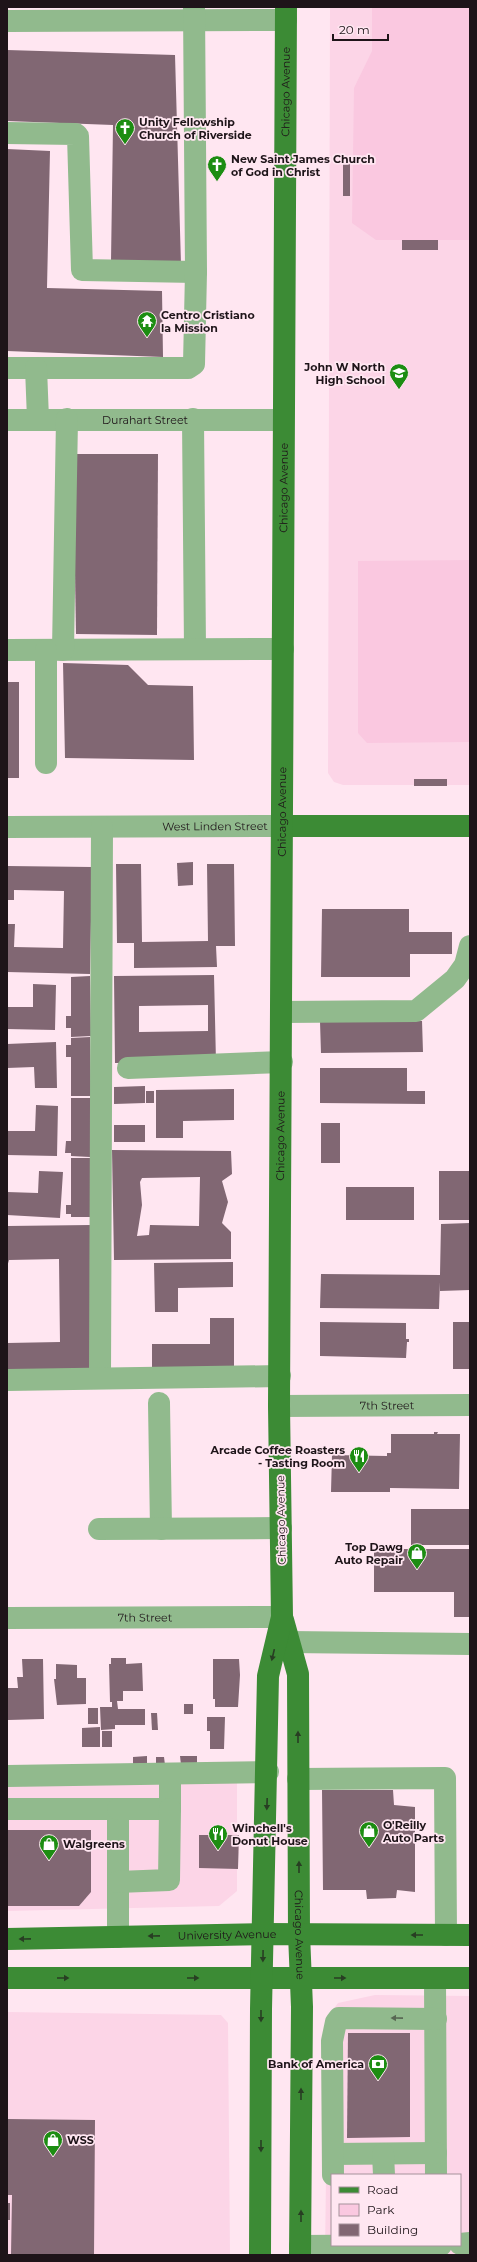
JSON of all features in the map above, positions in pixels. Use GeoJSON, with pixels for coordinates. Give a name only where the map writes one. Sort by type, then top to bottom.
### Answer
{"type":"FeatureCollection","features":[{"type":"Feature","properties":{"kind":"main road","name":"Chicago Avenue"},"geometry":{"type":"LineString","coordinates":[[260,2255],[262,1978],[268,1772],[268,1676],[282,1617],[280,1376],[283,826],[283,420],[286,14]]}},
{"type":"Feature","properties":{"kind":"main road","name":"West Linden Street"},"geometry":{"type":"LineString","coordinates":[[283,826],[470,826]]}},
{"type":"Feature","properties":{"kind":"main road","name":"Chicago Avenue"},"geometry":{"type":"LineString","coordinates":[[282,1617],[298,1674],[299,1934],[301,1978],[300,2251]]}},
{"type":"Feature","properties":{"kind":"main road","name":"University Avenue"},"geometry":{"type":"LineString","coordinates":[[7,1939],[264,1934],[470,1935]]}},
{"type":"Feature","properties":{"kind":"main road"},"geometry":{"type":"LineString","coordinates":[[7,1978],[470,1978]]}},
{"type":"Feature","properties":{"kind":"street"},"geometry":{"type":"LineString","coordinates":[[7,368],[193,367],[196,272],[194,14]]}},
{"type":"Feature","properties":{"kind":"street"},"geometry":{"type":"LineString","coordinates":[[7,21],[194,14],[286,14]]}},
{"type":"Feature","properties":{"kind":"street"},"geometry":{"type":"LineString","coordinates":[[7,133],[76,134],[78,136],[82,270],[196,272]]}},
{"type":"Feature","properties":{"kind":"street"},"geometry":{"type":"LineString","coordinates":[[36,368],[38,419]]}},
{"type":"Feature","properties":{"kind":"street"},"geometry":{"type":"LineString","coordinates":[[46,763],[55,650],[67,419]]}},
{"type":"Feature","properties":{"kind":"street"},"geometry":{"type":"LineString","coordinates":[[193,419],[195,649]]}},
{"type":"Feature","properties":{"kind":"street","name":"Durahart Street"},"geometry":{"type":"LineString","coordinates":[[7,420],[283,420]]}},
{"type":"Feature","properties":{"kind":"street"},"geometry":{"type":"LineString","coordinates":[[7,650],[283,649]]}},
{"type":"Feature","properties":{"kind":"street","name":"West Linden Street"},"geometry":{"type":"LineString","coordinates":[[7,827],[283,826]]}},
{"type":"Feature","properties":{"kind":"street"},"geometry":{"type":"LineString","coordinates":[[100,1377],[102,827]]}},
{"type":"Feature","properties":{"kind":"street"},"geometry":{"type":"LineString","coordinates":[[282,1012],[416,1011],[455,979],[465,965],[470,946]]}},
{"type":"Feature","properties":{"kind":"street"},"geometry":{"type":"LineString","coordinates":[[128,1068],[282,1062]]}},
{"type":"Feature","properties":{"kind":"street"},"geometry":{"type":"LineString","coordinates":[[7,1380],[100,1377],[280,1376]]}},
{"type":"Feature","properties":{"kind":"street"},"geometry":{"type":"LineString","coordinates":[[159,1403],[161,1529]]}},
{"type":"Feature","properties":{"kind":"street","name":"7th Street"},"geometry":{"type":"LineString","coordinates":[[280,1406],[470,1405]]}},
{"type":"Feature","properties":{"kind":"street"},"geometry":{"type":"LineString","coordinates":[[99,1529],[281,1528]]}},
{"type":"Feature","properties":{"kind":"street","name":"7th Street"},"geometry":{"type":"LineString","coordinates":[[7,1618],[282,1617]]}},
{"type":"Feature","properties":{"kind":"street"},"geometry":{"type":"LineString","coordinates":[[289,1642],[470,1644]]}},
{"type":"Feature","properties":{"kind":"street"},"geometry":{"type":"LineString","coordinates":[[7,1776],[268,1772]]}},
{"type":"Feature","properties":{"kind":"street"},"geometry":{"type":"LineString","coordinates":[[118,1882],[169,1880],[170,1774]]}},
{"type":"Feature","properties":{"kind":"street"},"geometry":{"type":"LineString","coordinates":[[298,1779],[445,1778],[446,1935]]}},
{"type":"Feature","properties":{"kind":"street"},"geometry":{"type":"LineString","coordinates":[[7,1809],[170,1809]]}},
{"type":"Feature","properties":{"kind":"street"},"geometry":{"type":"LineString","coordinates":[[118,1809],[118,1937]]}},
{"type":"Feature","properties":{"kind":"street"},"geometry":{"type":"LineString","coordinates":[[434,1978],[436,2019],[436,2174]]}},
{"type":"Feature","properties":{"kind":"street"},"geometry":{"type":"LineString","coordinates":[[436,2019],[339,2018],[336,2022],[332,2041],[333,2164],[384,2164],[436,2153]]}},
{"type":"Feature","properties":{"kind":"street"},"geometry":{"type":"LineString","coordinates":[[300,2251],[370,2246]]}},
{"type":"Feature","properties":{"kind":"shaded area","name":"John W North High School"},"geometry":{"type":"Polygon","coordinates":[[[330,7],[470,7],[470,785],[343,785],[334,782],[328,773],[330,7]]]}},
{"type":"Feature","properties":{"kind":"shaded area"},"geometry":{"type":"Polygon","coordinates":[[[237,1782],[237,1891],[219,1906],[7,1911],[7,1785],[237,1782]]]}},
{"type":"Feature","properties":{"kind":"shaded area"},"geometry":{"type":"Polygon","coordinates":[[[375,1995],[470,1996],[470,2255],[325,2255],[328,2017],[338,2003],[375,1995]]]}},
{"type":"Feature","properties":{"kind":"shaded area"},"geometry":{"type":"Polygon","coordinates":[[[7,2012],[221,2015],[228,2023],[230,2255],[7,2255],[7,2012]]]}},
{"type":"Feature","properties":{"kind":"green space"},"geometry":{"type":"Polygon","coordinates":[[[372,7],[470,7],[470,240],[376,240],[352,223],[354,88],[372,51],[372,7]]]}},
{"type":"Feature","properties":{"kind":"green space"},"geometry":{"type":"Polygon","coordinates":[[[470,560],[470,742],[367,743],[358,733],[358,561],[470,560]]]}},
{"type":"Feature","properties":{"kind":"building"},"geometry":{"type":"Polygon","coordinates":[[[7,50],[175,55],[181,265],[111,262],[113,125],[7,121],[7,50]]]}},
{"type":"Feature","properties":{"kind":"building"},"geometry":{"type":"Polygon","coordinates":[[[7,149],[50,151],[47,288],[162,291],[163,357],[7,351],[7,149]]]}},
{"type":"Feature","properties":{"kind":"building"},"geometry":{"type":"Polygon","coordinates":[[[343,162],[350,162],[350,196],[343,196],[343,162]]]}},
{"type":"Feature","properties":{"kind":"building"},"geometry":{"type":"Polygon","coordinates":[[[402,240],[438,240],[438,250],[402,250],[402,240]]]}},
{"type":"Feature","properties":{"kind":"building"},"geometry":{"type":"Polygon","coordinates":[[[73,454],[158,454],[157,635],[76,634],[73,454]]]}},
{"type":"Feature","properties":{"kind":"building"},"geometry":{"type":"Polygon","coordinates":[[[63,663],[128,665],[148,685],[193,686],[194,760],[65,758],[63,663]]]}},
{"type":"Feature","properties":{"kind":"building"},"geometry":{"type":"Polygon","coordinates":[[[7,682],[19,682],[19,778],[7,778],[7,682]]]}},
{"type":"Feature","properties":{"kind":"building"},"geometry":{"type":"Polygon","coordinates":[[[414,779],[447,779],[447,786],[414,786],[414,779]]]}},
{"type":"Feature","properties":{"kind":"building"},"geometry":{"type":"Polygon","coordinates":[[[193,862],[193,885],[178,886],[177,863],[193,862]]]}},
{"type":"Feature","properties":{"kind":"building"},"geometry":{"type":"Polygon","coordinates":[[[116,864],[141,864],[142,942],[208,941],[207,864],[234,864],[235,946],[216,946],[217,967],[134,968],[134,943],[117,943],[116,864]]]}},
{"type":"Feature","properties":{"kind":"building"},"geometry":{"type":"Polygon","coordinates":[[[7,866],[92,867],[90,974],[7,972],[7,924],[15,924],[14,947],[63,948],[64,891],[14,890],[14,900],[7,900],[7,866]]]}},
{"type":"Feature","properties":{"kind":"building"},"geometry":{"type":"Polygon","coordinates":[[[322,909],[409,909],[409,932],[452,932],[452,954],[410,954],[410,977],[321,977],[322,909]]]}},
{"type":"Feature","properties":{"kind":"building"},"geometry":{"type":"Polygon","coordinates":[[[214,975],[216,1062],[115,1063],[114,976],[214,975]],[[208,1005],[139,1006],[139,1032],[208,1031],[208,1005]]]}},
{"type":"Feature","properties":{"kind":"building"},"geometry":{"type":"Polygon","coordinates":[[[90,976],[91,1036],[71,1037],[71,1028],[66,1028],[66,1016],[71,1016],[71,977],[90,976]]]}},
{"type":"Feature","properties":{"kind":"building"},"geometry":{"type":"Polygon","coordinates":[[[33,984],[56,985],[55,1030],[7,1029],[7,1007],[33,1007],[33,984]]]}},
{"type":"Feature","properties":{"kind":"building"},"geometry":{"type":"Polygon","coordinates":[[[422,1021],[423,1052],[321,1053],[320,1022],[422,1021]]]}},
{"type":"Feature","properties":{"kind":"building"},"geometry":{"type":"Polygon","coordinates":[[[90,1037],[91,1096],[71,1096],[71,1057],[66,1057],[66,1045],[71,1045],[71,1038],[90,1037]]]}},
{"type":"Feature","properties":{"kind":"building"},"geometry":{"type":"Polygon","coordinates":[[[56,1042],[57,1088],[35,1088],[34,1067],[7,1068],[7,1044],[56,1042]]]}},
{"type":"Feature","properties":{"kind":"building"},"geometry":{"type":"Polygon","coordinates":[[[320,1068],[407,1068],[407,1091],[425,1091],[425,1104],[320,1103],[320,1068]]]}},
{"type":"Feature","properties":{"kind":"building"},"geometry":{"type":"Polygon","coordinates":[[[145,1086],[145,1103],[114,1104],[114,1087],[145,1086]]]}},
{"type":"Feature","properties":{"kind":"building"},"geometry":{"type":"Polygon","coordinates":[[[234,1089],[234,1120],[183,1121],[183,1138],[156,1138],[156,1090],[234,1089]]]}},
{"type":"Feature","properties":{"kind":"building"},"geometry":{"type":"Polygon","coordinates":[[[146,1091],[154,1091],[154,1103],[146,1103],[146,1091]]]}},
{"type":"Feature","properties":{"kind":"building"},"geometry":{"type":"Polygon","coordinates":[[[71,1098],[91,1098],[90,1157],[71,1156],[71,1153],[65,1153],[66,1141],[71,1141],[71,1098]]]}},
{"type":"Feature","properties":{"kind":"building"},"geometry":{"type":"Polygon","coordinates":[[[36,1105],[58,1106],[57,1156],[7,1155],[7,1131],[35,1131],[36,1105]]]}},
{"type":"Feature","properties":{"kind":"building"},"geometry":{"type":"Polygon","coordinates":[[[321,1123],[340,1123],[340,1163],[321,1163],[321,1123]]]}},
{"type":"Feature","properties":{"kind":"building"},"geometry":{"type":"Polygon","coordinates":[[[114,1125],[145,1125],[145,1142],[114,1142],[114,1125]]]}},
{"type":"Feature","properties":{"kind":"building"},"geometry":{"type":"Polygon","coordinates":[[[112,1150],[231,1151],[232,1174],[222,1181],[228,1202],[222,1223],[231,1232],[231,1259],[114,1260],[112,1150]],[[200,1177],[142,1178],[140,1182],[142,1205],[137,1236],[149,1235],[150,1225],[199,1226],[200,1177]]]}},
{"type":"Feature","properties":{"kind":"building"},"geometry":{"type":"Polygon","coordinates":[[[71,1158],[90,1158],[90,1217],[71,1217],[71,1214],[66,1214],[66,1205],[71,1205],[71,1158]]]}},
{"type":"Feature","properties":{"kind":"building"},"geometry":{"type":"Polygon","coordinates":[[[39,1171],[63,1172],[60,1218],[7,1215],[7,1192],[38,1193],[39,1171]]]}},
{"type":"Feature","properties":{"kind":"building"},"geometry":{"type":"Polygon","coordinates":[[[439,1171],[470,1171],[470,1220],[439,1220],[439,1171]]]}},
{"type":"Feature","properties":{"kind":"building"},"geometry":{"type":"Polygon","coordinates":[[[346,1187],[414,1187],[414,1220],[346,1220],[346,1187]]]}},
{"type":"Feature","properties":{"kind":"building"},"geometry":{"type":"Polygon","coordinates":[[[470,1223],[470,1290],[440,1291],[440,1282],[439,1309],[320,1308],[321,1274],[440,1275],[441,1224],[470,1223]]]}},
{"type":"Feature","properties":{"kind":"building"},"geometry":{"type":"Polygon","coordinates":[[[91,1225],[91,1370],[7,1373],[7,1343],[60,1342],[59,1259],[9,1260],[7,1267],[7,1226],[91,1225]]]}},
{"type":"Feature","properties":{"kind":"building"},"geometry":{"type":"Polygon","coordinates":[[[233,1262],[233,1287],[178,1288],[178,1312],[155,1312],[154,1263],[233,1262]]]}},
{"type":"Feature","properties":{"kind":"building"},"geometry":{"type":"Polygon","coordinates":[[[210,1318],[234,1318],[234,1369],[152,1370],[152,1344],[210,1344],[210,1318]]]}},
{"type":"Feature","properties":{"kind":"building"},"geometry":{"type":"Polygon","coordinates":[[[320,1322],[406,1323],[406,1339],[409,1339],[409,1342],[407,1342],[406,1358],[320,1356],[320,1322]]]}},
{"type":"Feature","properties":{"kind":"building"},"geometry":{"type":"Polygon","coordinates":[[[453,1322],[470,1322],[470,1369],[453,1369],[453,1322]]]}},
{"type":"Feature","properties":{"kind":"building"},"geometry":{"type":"Polygon","coordinates":[[[434,1432],[438,1432],[437,1434],[460,1434],[459,1489],[390,1488],[390,1492],[331,1492],[332,1455],[387,1456],[387,1453],[391,1453],[391,1434],[434,1434],[434,1432]]]}},
{"type":"Feature","properties":{"kind":"building"},"geometry":{"type":"Polygon","coordinates":[[[411,1509],[470,1509],[470,1545],[411,1545],[411,1509]]]}},
{"type":"Feature","properties":{"kind":"building"},"geometry":{"type":"Polygon","coordinates":[[[374,1549],[470,1549],[470,1617],[454,1617],[454,1592],[374,1592],[374,1549]]]}},
{"type":"Feature","properties":{"kind":"building"},"geometry":{"type":"Polygon","coordinates":[[[111,1658],[126,1658],[126,1664],[142,1663],[143,1691],[123,1691],[123,1701],[117,1701],[118,1709],[145,1709],[145,1725],[115,1725],[115,1729],[101,1730],[100,1707],[112,1707],[112,1702],[110,1702],[109,1664],[111,1664],[111,1658]]]}},
{"type":"Feature","properties":{"kind":"building"},"geometry":{"type":"Polygon","coordinates":[[[22,1659],[43,1659],[44,1719],[8,1720],[8,1688],[18,1688],[17,1677],[23,1677],[22,1659]]]}},
{"type":"Feature","properties":{"kind":"building"},"geometry":{"type":"Polygon","coordinates":[[[213,1659],[239,1659],[240,1675],[238,1707],[215,1707],[215,1699],[213,1699],[213,1659]]]}},
{"type":"Feature","properties":{"kind":"building"},"geometry":{"type":"Polygon","coordinates":[[[56,1664],[77,1665],[77,1678],[86,1678],[86,1704],[57,1705],[54,1679],[56,1679],[56,1664]]]}},
{"type":"Feature","properties":{"kind":"building"},"geometry":{"type":"Polygon","coordinates":[[[184,1704],[193,1704],[193,1714],[184,1714],[184,1704]]]}},
{"type":"Feature","properties":{"kind":"building"},"geometry":{"type":"Polygon","coordinates":[[[88,1708],[98,1708],[98,1724],[88,1724],[88,1708]]]}},
{"type":"Feature","properties":{"kind":"building"},"geometry":{"type":"Polygon","coordinates":[[[151,1713],[157,1713],[158,1730],[152,1730],[151,1713]]]}},
{"type":"Feature","properties":{"kind":"building"},"geometry":{"type":"Polygon","coordinates":[[[207,1717],[225,1717],[224,1749],[210,1749],[210,1731],[207,1731],[207,1717]]]}},
{"type":"Feature","properties":{"kind":"building"},"geometry":{"type":"Polygon","coordinates":[[[100,1727],[100,1747],[82,1747],[82,1728],[100,1727]]]}},
{"type":"Feature","properties":{"kind":"building"},"geometry":{"type":"Polygon","coordinates":[[[102,1731],[112,1731],[112,1747],[102,1747],[102,1731]]]}},
{"type":"Feature","properties":{"kind":"building"},"geometry":{"type":"Polygon","coordinates":[[[147,1756],[147,1768],[133,1768],[133,1757],[147,1756]]]}},
{"type":"Feature","properties":{"kind":"building"},"geometry":{"type":"Polygon","coordinates":[[[180,1756],[197,1756],[197,1765],[181,1765],[180,1756]]]}},
{"type":"Feature","properties":{"kind":"building"},"geometry":{"type":"Polygon","coordinates":[[[156,1757],[164,1757],[165,1765],[156,1766],[156,1757]]]}},
{"type":"Feature","properties":{"kind":"building","name":"O'Reilly Auto Parts"},"geometry":{"type":"Polygon","coordinates":[[[322,1790],[393,1790],[394,1805],[415,1807],[415,1892],[397,1890],[396,1898],[367,1899],[366,1890],[323,1890],[322,1790]]]}},
{"type":"Feature","properties":{"kind":"building","name":"Walgreens"},"geometry":{"type":"Polygon","coordinates":[[[7,1830],[91,1830],[91,1892],[79,1906],[7,1906],[7,1830]]]}},
{"type":"Feature","properties":{"kind":"building","name":"Winchell's Donut House"},"geometry":{"type":"Polygon","coordinates":[[[199,1835],[239,1835],[238,1869],[199,1868],[199,1835]]]}},
{"type":"Feature","properties":{"kind":"building"},"geometry":{"type":"Polygon","coordinates":[[[348,2033],[410,2033],[410,2137],[347,2138],[348,2033]]]}},
{"type":"Feature","properties":{"kind":"building","name":"WSS"},"geometry":{"type":"Polygon","coordinates":[[[7,2119],[95,2120],[94,2255],[11,2255],[12,2195],[7,2195],[7,2119]]]}},
{"type":"Feature","properties":{"kind":"building"},"geometry":{"type":"Polygon","coordinates":[[[7,2203],[10,2203],[10,2220],[7,2220],[7,2203]]]}},
{"type":"Feature","properties":{"kind":"place","name":"Unity Fellowship Church of Riverside"},"geometry":{"type":"Point","coordinates":[125,145]}},
{"type":"Feature","properties":{"kind":"place","name":"New Saint James Church of God in Christ"},"geometry":{"type":"Point","coordinates":[217,182]}},
{"type":"Feature","properties":{"kind":"place","name":"Centro Cristiano la Mission"},"geometry":{"type":"Point","coordinates":[147,338]}},
{"type":"Feature","properties":{"kind":"place","name":"John W North High School"},"geometry":{"type":"Point","coordinates":[399,390]}},
{"type":"Feature","properties":{"kind":"place","name":"Arcade Coffee Roasters - Tasting Room"},"geometry":{"type":"Point","coordinates":[359,1473]}},
{"type":"Feature","properties":{"kind":"place","name":"Top Dawg Auto Repair"},"geometry":{"type":"Point","coordinates":[417,1570]}},
{"type":"Feature","properties":{"kind":"place","name":"O'Reilly Auto Parts"},"geometry":{"type":"Point","coordinates":[369,1848]}},
{"type":"Feature","properties":{"kind":"place","name":"Winchell's Donut House"},"geometry":{"type":"Point","coordinates":[218,1851]}},
{"type":"Feature","properties":{"kind":"place","name":"Walgreens"},"geometry":{"type":"Point","coordinates":[49,1861]}},
{"type":"Feature","properties":{"kind":"place","name":"Bank of America"},"geometry":{"type":"Point","coordinates":[378,2081]}},
{"type":"Feature","properties":{"kind":"place","name":"WSS"},"geometry":{"type":"Point","coordinates":[53,2157]}}]}
